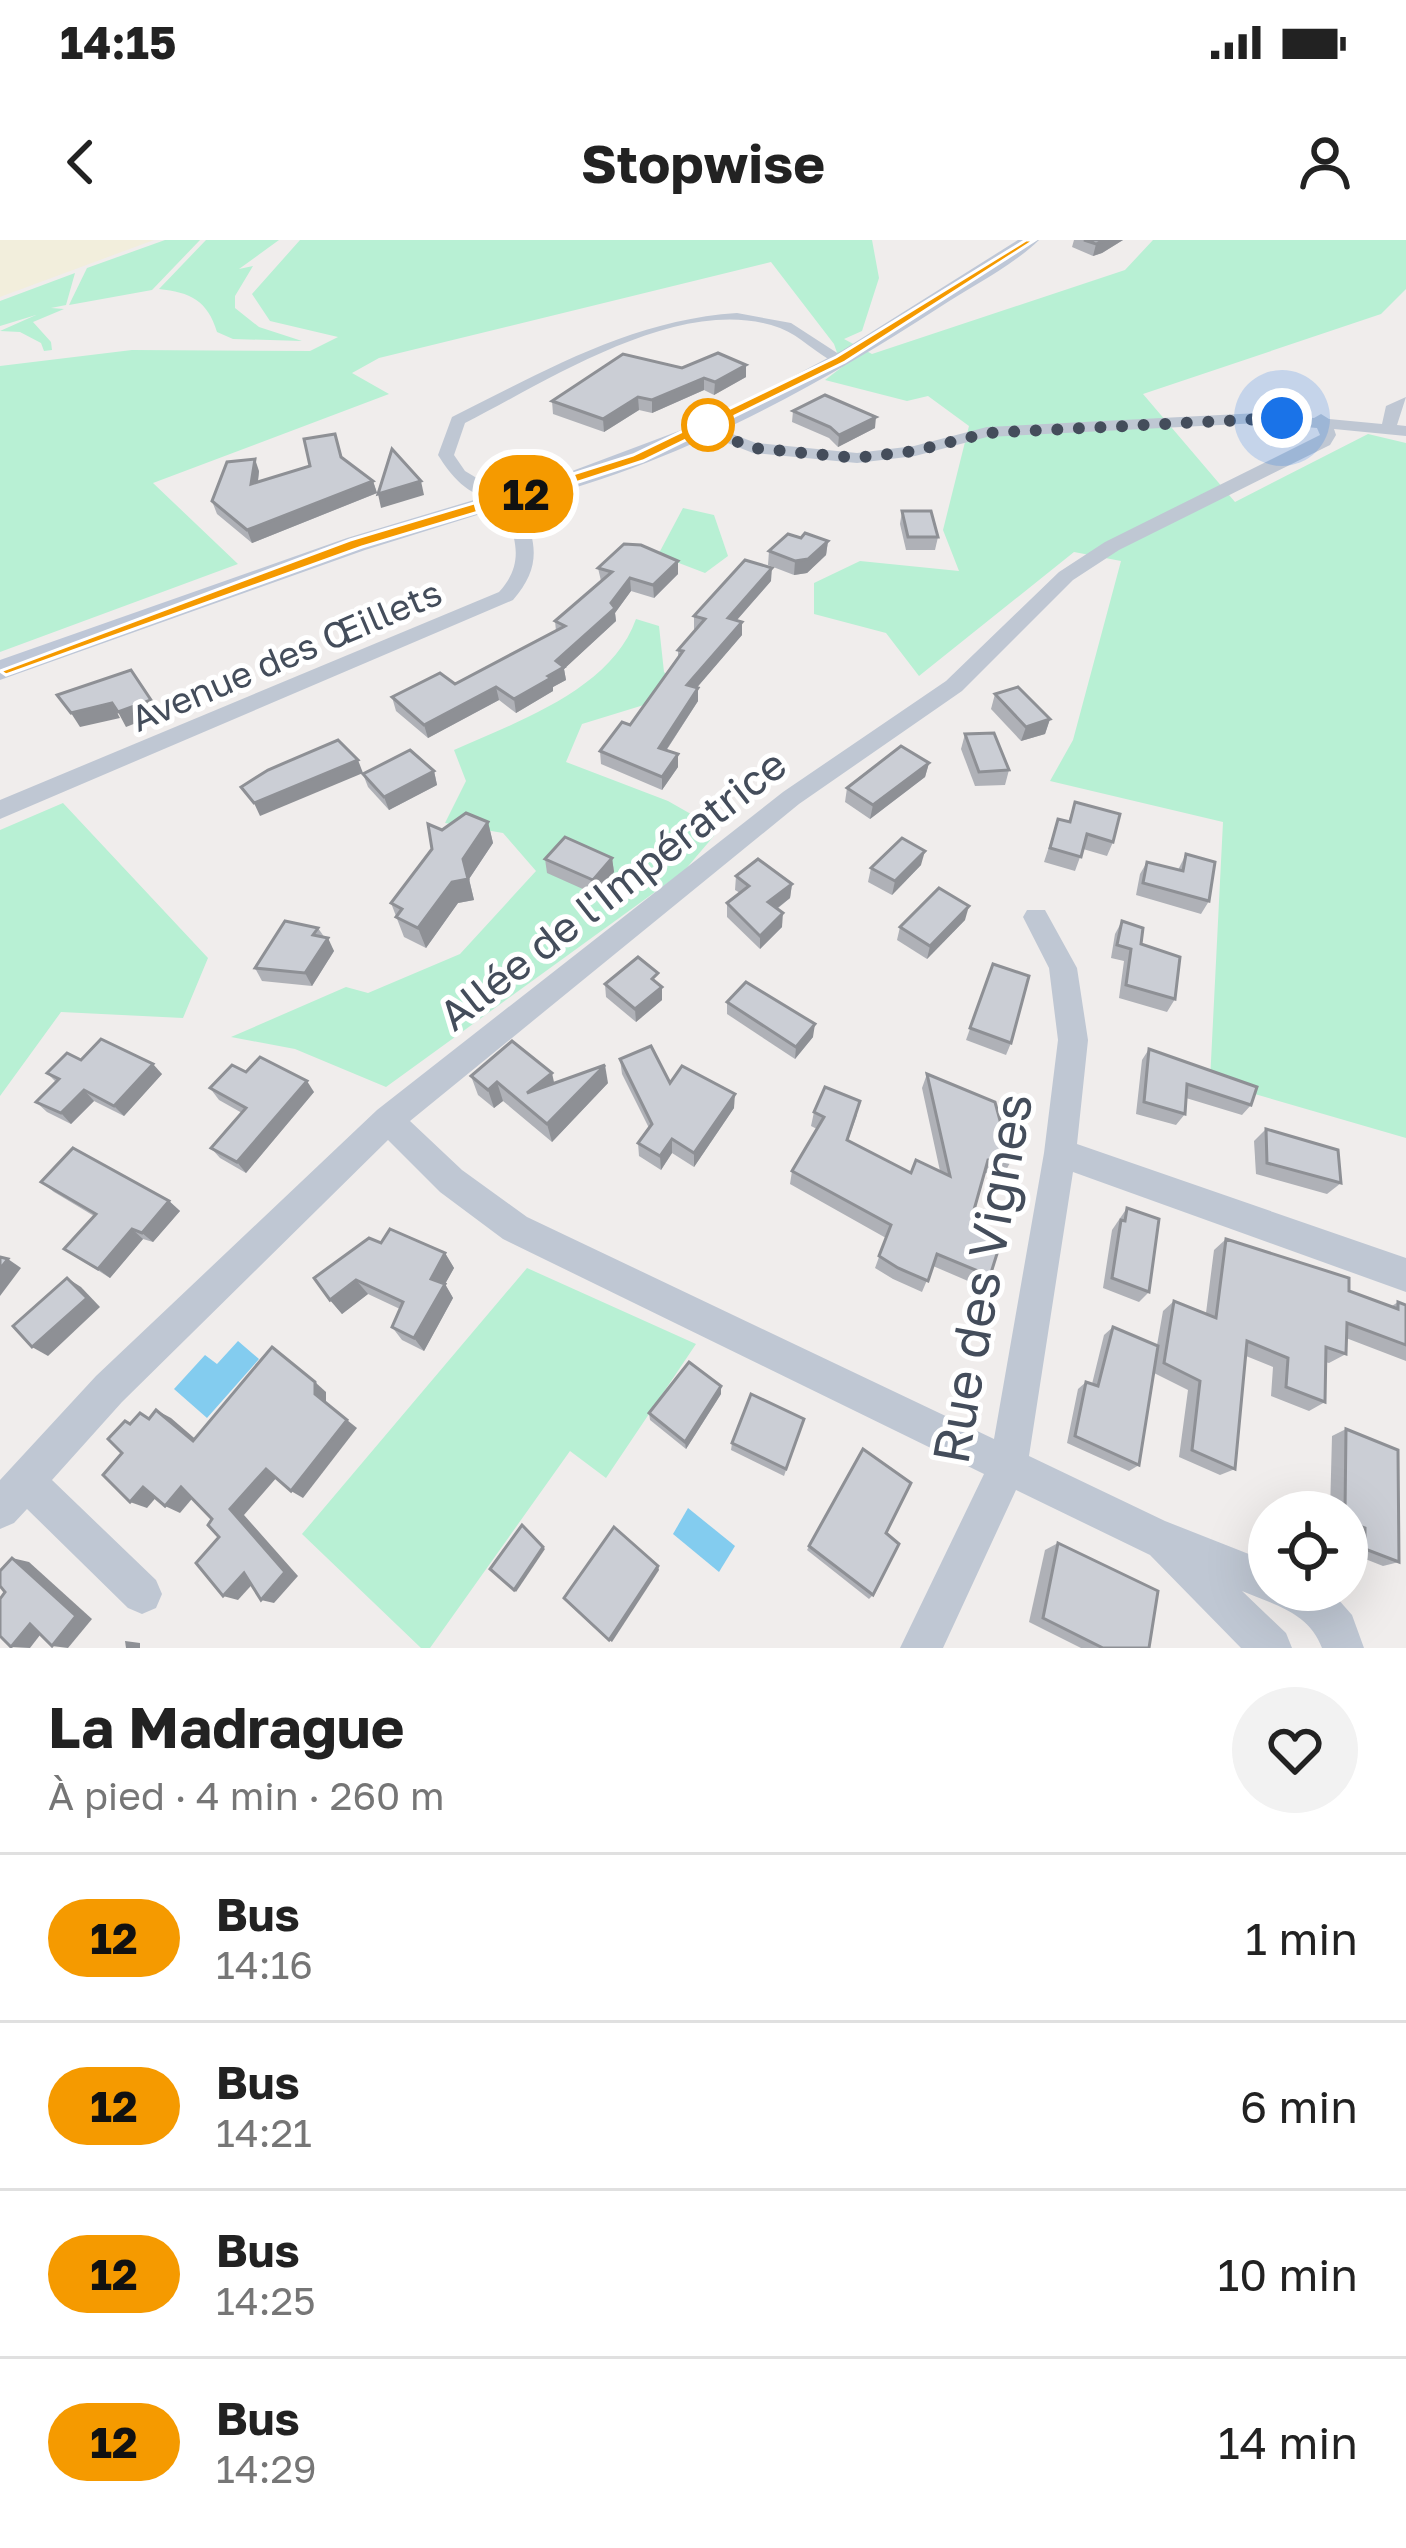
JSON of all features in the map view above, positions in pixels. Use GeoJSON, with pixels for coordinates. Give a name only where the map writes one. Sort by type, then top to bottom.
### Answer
{"type":"FeatureCollection","features":[{"type":"Feature","properties":{"kind":"main road"},"geometry":{"type":"LineString","coordinates":[[0,671],[356,544],[638,458],[841,360],[1026,241]]}},
{"type":"Feature","properties":{"kind":"street"},"geometry":{"type":"LineString","coordinates":[[503,500],[459,475],[446,455],[458,420],[645,333],[700,319],[765,321],[789,327],[841,360]]}},
{"type":"Feature","properties":{"kind":"street"},"geometry":{"type":"LineString","coordinates":[[703,428],[753,448],[856,458],[915,451],[987,433],[1321,419],[1398,429],[1392,409],[1406,402]]}},
{"type":"Feature","properties":{"kind":"street","name":"Allée de l'Impératrice"},"geometry":{"type":"LineString","coordinates":[[13,1495],[109,1389],[388,1120],[791,798],[953,686],[1066,576],[1112,546],[1324,442],[1328,435],[1321,419]]}},
{"type":"Feature","properties":{"kind":"street","name":"Avenue des Œillets"},"geometry":{"type":"LineString","coordinates":[[0,810],[506,596],[524,575],[529,542],[503,500]]}},
{"type":"Feature","properties":{"kind":"street","name":"Rue des Vignes"},"geometry":{"type":"LineString","coordinates":[[921,1648],[1008,1466],[1060,1153],[1073,1040],[1063,968],[1036,917]]}},
{"type":"Feature","properties":{"kind":"street"},"geometry":{"type":"LineString","coordinates":[[388,1120],[452,1181],[514,1228],[1155,1537],[1248,1574]]}},
{"type":"Feature","properties":{"kind":"street"},"geometry":{"type":"LineString","coordinates":[[1060,1153],[1406,1275]]}},
{"type":"Feature","properties":{"kind":"street"},"geometry":{"type":"LineString","coordinates":[[13,1495],[142,1594]]}},
{"type":"Feature","properties":{"kind":"street"},"geometry":{"type":"LineString","coordinates":[[1155,1537],[1271,1648]]}},
{"type":"Feature","properties":{"kind":"street"},"geometry":{"type":"LineString","coordinates":[[1321,1611],[1341,1631],[1342,1648]]}},
{"type":"Feature","properties":{"kind":"green space"},"geometry":{"type":"Polygon","coordinates":[[[165,240],[200,240],[152,290],[69,305],[87,268],[165,240]]]}},
{"type":"Feature","properties":{"kind":"green space"},"geometry":{"type":"Polygon","coordinates":[[[206,240],[279,240],[239,269],[253,266],[235,296],[235,308],[259,327],[302,341],[233,339],[217,332],[196,300],[159,289],[206,240]]]}},
{"type":"Feature","properties":{"kind":"green space"},"geometry":{"type":"Polygon","coordinates":[[[300,240],[872,240],[879,278],[862,331],[844,339],[872,354],[1125,270],[1153,240],[1406,240],[1406,289],[1381,314],[1143,394],[1235,502],[1368,434],[1406,443],[1406,1138],[1210,1081],[1223,822],[1050,781],[1073,740],[1121,561],[1074,552],[919,676],[886,633],[814,614],[814,583],[860,561],[959,571],[943,530],[969,426],[928,396],[907,401],[825,380],[842,367],[834,344],[771,262],[379,358],[352,373],[389,394],[153,483],[238,564],[0,652],[0,366],[132,350],[310,351],[338,337],[270,321],[252,294],[300,240]]]}},
{"type":"Feature","properties":{"kind":"green space"},"geometry":{"type":"Polygon","coordinates":[[[75,273],[66,305],[51,308],[64,309],[33,322],[51,342],[52,350],[44,351],[41,343],[20,332],[0,331],[36,315],[0,326],[0,301],[75,273]]]}},
{"type":"Feature","properties":{"kind":"green space"},"geometry":{"type":"Polygon","coordinates":[[[683,508],[714,515],[728,556],[705,573],[658,555],[683,508]]]}},
{"type":"Feature","properties":{"kind":"green space"},"geometry":{"type":"Polygon","coordinates":[[[636,619],[659,626],[664,672],[686,692],[582,724],[566,762],[668,801],[719,830],[684,871],[386,1087],[295,1049],[231,1037],[346,987],[368,993],[460,954],[536,871],[503,833],[445,823],[466,781],[454,750],[532,715],[584,684],[624,644],[636,619]]]}},
{"type":"Feature","properties":{"kind":"green space"},"geometry":{"type":"Polygon","coordinates":[[[63,803],[208,958],[183,1018],[61,1012],[0,1096],[0,830],[63,803]]]}},
{"type":"Feature","properties":{"kind":"green space"},"geometry":{"type":"Polygon","coordinates":[[[527,1268],[696,1344],[606,1478],[570,1451],[430,1648],[421,1648],[302,1534],[527,1268]]]}},
{"type":"Feature","properties":{"kind":"sand"},"geometry":{"type":"Polygon","coordinates":[[[0,240],[154,240],[0,297],[0,240]]]}},
{"type":"Feature","properties":{"kind":"water"},"geometry":{"type":"Polygon","coordinates":[[[238,1341],[259,1359],[207,1418],[174,1389],[205,1355],[217,1364],[238,1341]]]}},
{"type":"Feature","properties":{"kind":"water"},"geometry":{"type":"Polygon","coordinates":[[[688,1508],[735,1546],[719,1572],[673,1534],[688,1508]]]}},
{"type":"Feature","properties":{"kind":"building"},"geometry":{"type":"Polygon","coordinates":[[[718,353],[746,365],[715,382],[704,378],[652,400],[638,397],[603,419],[552,401],[623,354],[682,368],[718,353]]]}},
{"type":"Feature","properties":{"kind":"building"},"geometry":{"type":"Polygon","coordinates":[[[825,395],[876,417],[839,435],[793,411],[825,395]]]}},
{"type":"Feature","properties":{"kind":"building"},"geometry":{"type":"Polygon","coordinates":[[[335,434],[341,457],[373,481],[247,530],[212,501],[227,462],[255,459],[251,484],[310,466],[304,439],[335,434]]]}},
{"type":"Feature","properties":{"kind":"building"},"geometry":{"type":"Polygon","coordinates":[[[392,449],[421,481],[378,494],[392,449]]]}},
{"type":"Feature","properties":{"kind":"building"},"geometry":{"type":"Polygon","coordinates":[[[902,511],[931,511],[938,537],[908,537],[902,511]]]}},
{"type":"Feature","properties":{"kind":"building"},"geometry":{"type":"Polygon","coordinates":[[[805,533],[828,541],[808,559],[795,561],[769,551],[788,534],[801,538],[805,533]]]}},
{"type":"Feature","properties":{"kind":"building"},"geometry":{"type":"Polygon","coordinates":[[[624,544],[641,545],[678,561],[653,585],[630,578],[611,603],[615,608],[556,661],[564,667],[548,676],[551,678],[514,699],[496,687],[424,725],[392,697],[440,673],[455,684],[565,626],[555,621],[612,572],[598,568],[624,544]]]}},
{"type":"Feature","properties":{"kind":"building"},"geometry":{"type":"Polygon","coordinates":[[[745,560],[772,568],[728,618],[742,622],[687,685],[698,688],[659,748],[678,754],[662,777],[600,751],[622,722],[630,725],[683,651],[678,650],[705,619],[694,616],[745,560]]]}},
{"type":"Feature","properties":{"kind":"building"},"geometry":{"type":"Polygon","coordinates":[[[131,670],[151,700],[118,712],[112,703],[71,713],[57,695],[131,670]]]}},
{"type":"Feature","properties":{"kind":"building"},"geometry":{"type":"Polygon","coordinates":[[[1018,687],[1050,719],[1026,727],[995,694],[1018,687]]]}},
{"type":"Feature","properties":{"kind":"building"},"geometry":{"type":"Polygon","coordinates":[[[994,733],[1009,770],[979,772],[965,734],[994,733]]]}},
{"type":"Feature","properties":{"kind":"building"},"geometry":{"type":"Polygon","coordinates":[[[338,740],[358,760],[254,803],[241,787],[268,770],[338,740]]]}},
{"type":"Feature","properties":{"kind":"building"},"geometry":{"type":"Polygon","coordinates":[[[901,746],[929,763],[873,805],[847,788],[901,746]]]}},
{"type":"Feature","properties":{"kind":"building"},"geometry":{"type":"Polygon","coordinates":[[[410,750],[434,771],[384,797],[363,774],[410,750]]]}},
{"type":"Feature","properties":{"kind":"building"},"geometry":{"type":"Polygon","coordinates":[[[1075,802],[1120,814],[1113,842],[1087,834],[1081,857],[1050,848],[1058,819],[1070,822],[1075,802]]]}},
{"type":"Feature","properties":{"kind":"building"},"geometry":{"type":"Polygon","coordinates":[[[466,813],[488,822],[463,859],[468,879],[452,882],[418,928],[396,917],[402,909],[391,903],[432,849],[428,824],[442,830],[466,813]]]}},
{"type":"Feature","properties":{"kind":"building"},"geometry":{"type":"Polygon","coordinates":[[[565,837],[612,858],[593,880],[545,859],[565,837]]]}},
{"type":"Feature","properties":{"kind":"building"},"geometry":{"type":"Polygon","coordinates":[[[902,838],[925,851],[895,881],[871,868],[902,838]]]}},
{"type":"Feature","properties":{"kind":"building"},"geometry":{"type":"Polygon","coordinates":[[[1186,854],[1215,862],[1209,901],[1143,883],[1147,862],[1183,871],[1186,854]]]}},
{"type":"Feature","properties":{"kind":"building"},"geometry":{"type":"Polygon","coordinates":[[[758,859],[792,884],[768,902],[783,913],[760,936],[727,903],[749,886],[736,876],[758,859]]]}},
{"type":"Feature","properties":{"kind":"building"},"geometry":{"type":"Polygon","coordinates":[[[939,888],[969,906],[930,946],[900,927],[939,888]]]}},
{"type":"Feature","properties":{"kind":"building"},"geometry":{"type":"Polygon","coordinates":[[[285,921],[318,928],[313,935],[328,938],[305,973],[255,968],[285,921]]]}},
{"type":"Feature","properties":{"kind":"building"},"geometry":{"type":"Polygon","coordinates":[[[1122,921],[1143,928],[1141,944],[1180,957],[1175,999],[1126,985],[1131,949],[1117,945],[1122,921]]]}},
{"type":"Feature","properties":{"kind":"building"},"geometry":{"type":"Polygon","coordinates":[[[638,957],[658,973],[652,979],[662,987],[635,1009],[605,984],[638,957]]]}},
{"type":"Feature","properties":{"kind":"building"},"geometry":{"type":"Polygon","coordinates":[[[993,964],[1029,976],[1011,1043],[970,1028],[993,964]]]}},
{"type":"Feature","properties":{"kind":"building"},"geometry":{"type":"Polygon","coordinates":[[[746,982],[815,1024],[796,1047],[727,1002],[746,982]]]}},
{"type":"Feature","properties":{"kind":"building"},"geometry":{"type":"Polygon","coordinates":[[[101,1039],[153,1064],[114,1106],[84,1090],[61,1113],[36,1102],[59,1079],[47,1073],[67,1053],[81,1060],[101,1039]]]}},
{"type":"Feature","properties":{"kind":"building"},"geometry":{"type":"Polygon","coordinates":[[[512,1041],[552,1073],[527,1093],[605,1065],[547,1124],[497,1082],[488,1090],[471,1076],[512,1041]]]}},
{"type":"Feature","properties":{"kind":"building"},"geometry":{"type":"Polygon","coordinates":[[[651,1046],[670,1083],[682,1066],[735,1094],[694,1153],[672,1139],[660,1156],[638,1143],[652,1124],[620,1059],[651,1046]]]}},
{"type":"Feature","properties":{"kind":"building"},"geometry":{"type":"Polygon","coordinates":[[[1149,1049],[1257,1087],[1251,1105],[1187,1084],[1185,1114],[1144,1102],[1149,1049]]]}},
{"type":"Feature","properties":{"kind":"building"},"geometry":{"type":"Polygon","coordinates":[[[260,1057],[307,1081],[237,1162],[211,1148],[246,1108],[210,1088],[232,1065],[246,1072],[260,1057]]]}},
{"type":"Feature","properties":{"kind":"building"},"geometry":{"type":"Polygon","coordinates":[[[927,1074],[995,1102],[1011,1161],[988,1160],[972,1217],[983,1222],[980,1232],[1001,1241],[990,1276],[937,1254],[928,1281],[898,1268],[879,1256],[891,1225],[792,1171],[824,1117],[814,1112],[825,1087],[860,1101],[847,1140],[911,1173],[916,1160],[950,1176],[927,1074]]]}},
{"type":"Feature","properties":{"kind":"building"},"geometry":{"type":"Polygon","coordinates":[[[1266,1129],[1338,1150],[1341,1183],[1267,1163],[1266,1129]]]}},
{"type":"Feature","properties":{"kind":"building"},"geometry":{"type":"Polygon","coordinates":[[[73,1148],[169,1201],[142,1233],[132,1229],[98,1269],[64,1249],[96,1214],[41,1182],[73,1148]]]}},
{"type":"Feature","properties":{"kind":"building"},"geometry":{"type":"Polygon","coordinates":[[[1127,1208],[1159,1219],[1149,1292],[1112,1278],[1127,1208]]]}},
{"type":"Feature","properties":{"kind":"building"},"geometry":{"type":"Polygon","coordinates":[[[390,1229],[445,1253],[431,1279],[445,1284],[414,1338],[392,1327],[403,1302],[356,1280],[330,1300],[314,1278],[369,1238],[381,1243],[390,1229]]]}},
{"type":"Feature","properties":{"kind":"building"},"geometry":{"type":"Polygon","coordinates":[[[1226,1239],[1349,1278],[1349,1291],[1398,1309],[1398,1302],[1406,1305],[1406,1345],[1347,1323],[1346,1354],[1326,1347],[1325,1402],[1286,1387],[1288,1358],[1247,1341],[1235,1469],[1192,1450],[1200,1381],[1164,1363],[1174,1301],[1216,1318],[1226,1239]]]}},
{"type":"Feature","properties":{"kind":"building"},"geometry":{"type":"Polygon","coordinates":[[[67,1278],[87,1298],[32,1347],[13,1326],[67,1278]]]}},
{"type":"Feature","properties":{"kind":"building"},"geometry":{"type":"Polygon","coordinates":[[[1113,1327],[1158,1346],[1139,1465],[1075,1436],[1086,1382],[1098,1386],[1113,1327]]]}},
{"type":"Feature","properties":{"kind":"building"},"geometry":{"type":"Polygon","coordinates":[[[272,1347],[315,1382],[315,1394],[347,1420],[291,1491],[266,1469],[230,1509],[285,1572],[261,1600],[244,1573],[223,1596],[196,1563],[219,1537],[208,1525],[212,1519],[181,1487],[165,1506],[143,1487],[130,1502],[103,1475],[122,1453],[108,1439],[125,1421],[130,1424],[140,1413],[149,1419],[156,1410],[193,1441],[272,1347]]]}},
{"type":"Feature","properties":{"kind":"building"},"geometry":{"type":"Polygon","coordinates":[[[689,1362],[721,1386],[685,1442],[649,1413],[689,1362]]]}},
{"type":"Feature","properties":{"kind":"building"},"geometry":{"type":"Polygon","coordinates":[[[751,1394],[804,1419],[786,1469],[732,1443],[751,1394]]]}},
{"type":"Feature","properties":{"kind":"building"},"geometry":{"type":"Polygon","coordinates":[[[1346,1429],[1398,1450],[1399,1562],[1368,1550],[1368,1491],[1345,1491],[1346,1429]]]}},
{"type":"Feature","properties":{"kind":"building"},"geometry":{"type":"Polygon","coordinates":[[[863,1449],[911,1483],[886,1533],[899,1544],[873,1595],[809,1546],[863,1449]]]}},
{"type":"Feature","properties":{"kind":"building"},"geometry":{"type":"Polygon","coordinates":[[[522,1525],[543,1547],[514,1590],[490,1569],[522,1525]]]}},
{"type":"Feature","properties":{"kind":"building"},"geometry":{"type":"Polygon","coordinates":[[[614,1527],[658,1566],[609,1640],[564,1598],[614,1527]]]}},
{"type":"Feature","properties":{"kind":"building"},"geometry":{"type":"Polygon","coordinates":[[[1058,1543],[1158,1591],[1149,1648],[1103,1648],[1043,1618],[1058,1543]]]}},
{"type":"Feature","properties":{"kind":"building"},"geometry":{"type":"Polygon","coordinates":[[[12,1558],[76,1616],[52,1646],[30,1624],[11,1647],[0,1636],[0,1599],[5,1592],[0,1571],[12,1558]]]}},
{"type":"Feature","properties":{"kind":"bus line","name":"12"},"geometry":{"type":"LineString","coordinates":[[0,671],[356,544],[484,505],[513,509],[524,502],[524,494],[638,458],[841,360],[1030,240]]}},
{"type":"Feature","properties":{"kind":"route"},"geometry":{"type":"LineString","coordinates":[[708,425],[703,428],[753,448],[856,458],[915,451],[987,433],[1282,418]]}}]}
